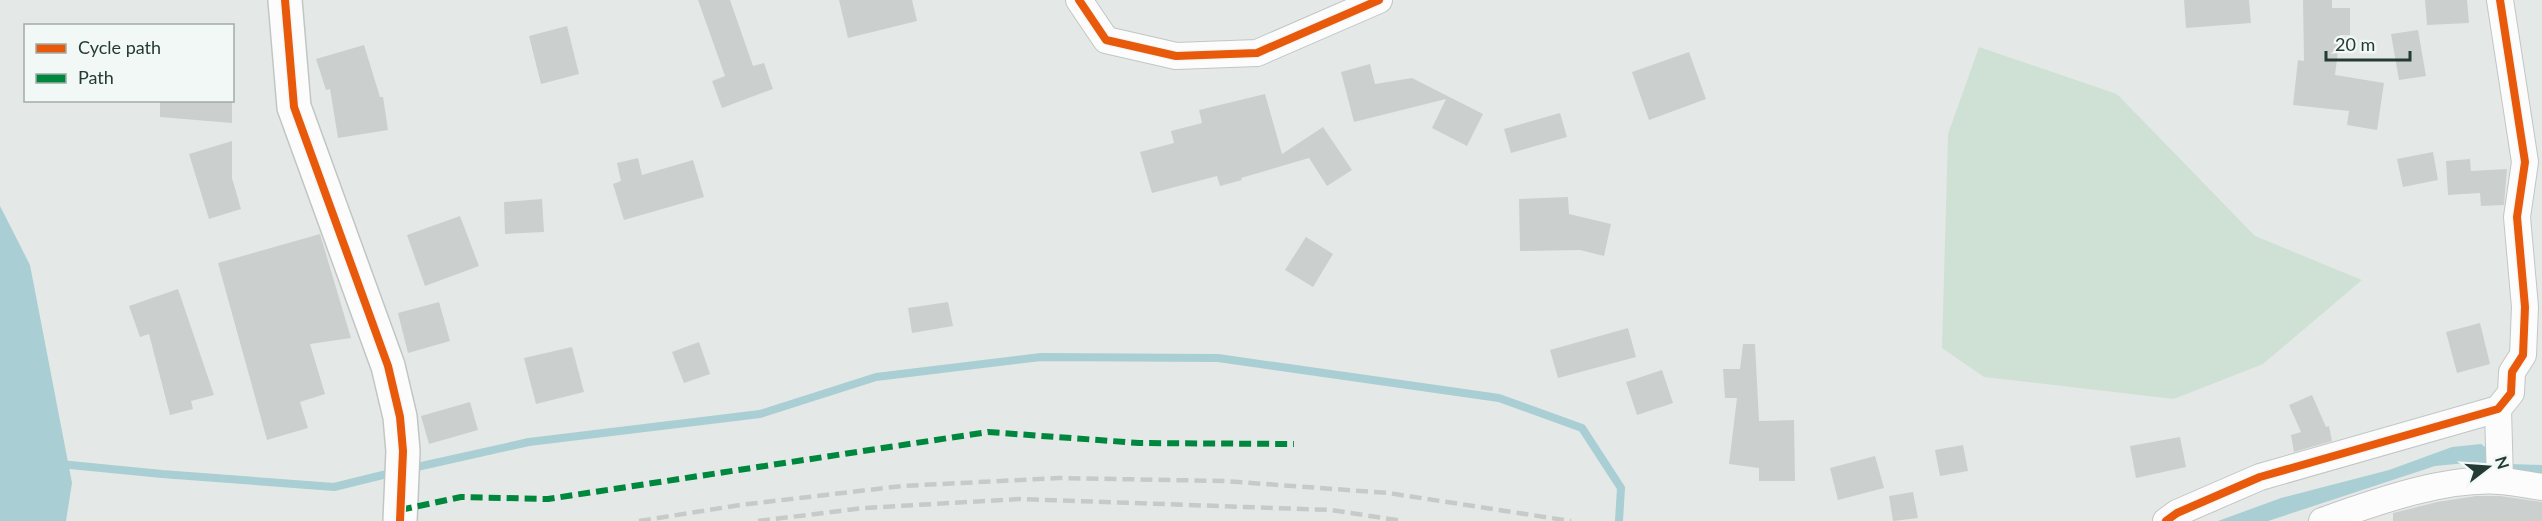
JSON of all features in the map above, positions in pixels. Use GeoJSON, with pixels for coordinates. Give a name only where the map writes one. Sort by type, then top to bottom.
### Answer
{"type":"FeatureCollection","features":[{"type":"Feature","properties":{"kind":"street"},"geometry":{"type":"LineString","coordinates":[[285,0],[294,107],[387,366],[400,417],[403,451],[400,521]]}},
{"type":"Feature","properties":{"kind":"street"},"geometry":{"type":"LineString","coordinates":[[1079,0],[1106,40],[1176,57],[1257,53],[1379,0]]}},
{"type":"Feature","properties":{"kind":"street"},"geometry":{"type":"LineString","coordinates":[[2166,521],[2177,513],[2260,477],[2498,409],[2511,393],[2512,372],[2523,355],[2525,307],[2517,218],[2525,162],[2500,0]]}},
{"type":"Feature","properties":{"kind":"street"},"geometry":{"type":"LineString","coordinates":[[2498,409],[2500,481]]}},
{"type":"Feature","properties":{"kind":"street"},"geometry":{"type":"LineString","coordinates":[[2322,521],[2397,495],[2464,483],[2500,481],[2542,487]]}},
{"type":"Feature","properties":{"kind":"green space"},"geometry":{"type":"Polygon","coordinates":[[[1979,47],[2117,94],[2255,236],[2362,280],[2263,364],[2174,399],[1984,377],[1942,348],[1948,134],[1979,47]]]}},
{"type":"Feature","properties":{"kind":"water"},"geometry":{"type":"Polygon","coordinates":[[[0,206],[30,265],[72,483],[66,521],[0,521],[0,206]]]}},
{"type":"Feature","properties":{"kind":"water"},"geometry":{"type":"Polygon","coordinates":[[[2481,444],[2508,464],[2542,465],[2542,481],[2508,476],[2477,462],[2435,466],[2268,521],[2218,521],[2281,498],[2389,470],[2452,447],[2481,444]]]}},
{"type":"Feature","properties":{"kind":"building"},"geometry":{"type":"Polygon","coordinates":[[[698,0],[730,0],[753,66],[764,63],[773,89],[722,108],[712,81],[725,76],[698,0]]]}},
{"type":"Feature","properties":{"kind":"building"},"geometry":{"type":"Polygon","coordinates":[[[839,0],[912,0],[917,21],[848,38],[839,0]]]}},
{"type":"Feature","properties":{"kind":"building"},"geometry":{"type":"Polygon","coordinates":[[[2184,0],[2249,0],[2251,23],[2186,28],[2184,0]]]}},
{"type":"Feature","properties":{"kind":"building"},"geometry":{"type":"Polygon","coordinates":[[[2303,0],[2332,0],[2332,8],[2350,8],[2350,35],[2340,35],[2335,75],[2384,83],[2377,130],[2347,125],[2349,111],[2293,105],[2298,60],[2304,61],[2303,0]]]}},
{"type":"Feature","properties":{"kind":"building"},"geometry":{"type":"Polygon","coordinates":[[[2425,0],[2467,0],[2469,23],[2427,25],[2425,0]]]}},
{"type":"Feature","properties":{"kind":"building"},"geometry":{"type":"Polygon","coordinates":[[[567,26],[579,74],[541,84],[529,36],[567,26]]]}},
{"type":"Feature","properties":{"kind":"building"},"geometry":{"type":"Polygon","coordinates":[[[2418,30],[2426,76],[2399,80],[2391,34],[2418,30]]]}},
{"type":"Feature","properties":{"kind":"building"},"geometry":{"type":"Polygon","coordinates":[[[364,45],[380,97],[383,97],[388,130],[338,138],[330,89],[326,90],[316,59],[364,45]]]}},
{"type":"Feature","properties":{"kind":"building"},"geometry":{"type":"Polygon","coordinates":[[[1689,52],[1706,99],[1649,120],[1632,72],[1689,52]]]}},
{"type":"Feature","properties":{"kind":"building"},"geometry":{"type":"Polygon","coordinates":[[[1370,64],[1375,84],[1412,78],[1483,114],[1467,146],[1432,128],[1446,99],[1354,122],[1341,72],[1370,64]]]}},
{"type":"Feature","properties":{"kind":"building"},"geometry":{"type":"Polygon","coordinates":[[[1265,94],[1282,154],[1323,127],[1352,170],[1327,186],[1309,158],[1220,186],[1217,176],[1152,193],[1140,152],[1174,143],[1171,131],[1202,123],[1199,110],[1265,94]]]}},
{"type":"Feature","properties":{"kind":"building"},"geometry":{"type":"Polygon","coordinates":[[[160,102],[232,102],[232,123],[160,117],[160,102]]]}},
{"type":"Feature","properties":{"kind":"building"},"geometry":{"type":"Polygon","coordinates":[[[1560,113],[1567,137],[1511,153],[1504,129],[1560,113]]]}},
{"type":"Feature","properties":{"kind":"building"},"geometry":{"type":"Polygon","coordinates":[[[232,141],[232,178],[241,209],[209,219],[189,154],[232,141]]]}},
{"type":"Feature","properties":{"kind":"building"},"geometry":{"type":"Polygon","coordinates":[[[2433,152],[2438,180],[2403,187],[2397,159],[2433,152]]]}},
{"type":"Feature","properties":{"kind":"building"},"geometry":{"type":"Polygon","coordinates":[[[638,158],[642,175],[693,160],[704,197],[624,220],[613,184],[621,181],[617,163],[638,158]]]}},
{"type":"Feature","properties":{"kind":"building"},"geometry":{"type":"Polygon","coordinates":[[[2470,159],[2471,171],[2507,169],[2504,205],[2481,206],[2480,193],[2448,195],[2446,161],[2470,159]]]}},
{"type":"Feature","properties":{"kind":"building"},"geometry":{"type":"Polygon","coordinates":[[[1568,197],[1569,214],[1611,224],[1604,256],[1580,250],[1520,251],[1519,199],[1568,197]]]}},
{"type":"Feature","properties":{"kind":"building"},"geometry":{"type":"Polygon","coordinates":[[[542,199],[544,232],[505,234],[504,202],[542,199]]]}},
{"type":"Feature","properties":{"kind":"building"},"geometry":{"type":"Polygon","coordinates":[[[460,216],[479,266],[425,286],[407,235],[460,216]]]}},
{"type":"Feature","properties":{"kind":"building"},"geometry":{"type":"Polygon","coordinates":[[[320,234],[351,338],[310,344],[325,394],[300,402],[308,428],[267,440],[218,263],[320,234]]]}},
{"type":"Feature","properties":{"kind":"building"},"geometry":{"type":"Polygon","coordinates":[[[1306,237],[1333,254],[1313,287],[1285,270],[1306,237]]]}},
{"type":"Feature","properties":{"kind":"building"},"geometry":{"type":"Polygon","coordinates":[[[178,289],[214,395],[191,401],[193,409],[170,415],[149,334],[140,337],[129,306],[178,289]]]}},
{"type":"Feature","properties":{"kind":"building"},"geometry":{"type":"Polygon","coordinates":[[[439,302],[450,341],[408,353],[398,313],[439,302]]]}},
{"type":"Feature","properties":{"kind":"building"},"geometry":{"type":"Polygon","coordinates":[[[948,302],[953,326],[912,333],[908,308],[948,302]]]}},
{"type":"Feature","properties":{"kind":"building"},"geometry":{"type":"Polygon","coordinates":[[[2480,323],[2490,364],[2457,373],[2446,332],[2480,323]]]}},
{"type":"Feature","properties":{"kind":"building"},"geometry":{"type":"Polygon","coordinates":[[[1628,328],[1636,357],[1558,378],[1550,350],[1628,328]]]}},
{"type":"Feature","properties":{"kind":"building"},"geometry":{"type":"Polygon","coordinates":[[[699,342],[710,374],[684,383],[672,352],[699,342]]]}},
{"type":"Feature","properties":{"kind":"building"},"geometry":{"type":"Polygon","coordinates":[[[1743,344],[1755,344],[1759,421],[1794,420],[1795,481],[1759,481],[1759,468],[1729,464],[1737,398],[1725,398],[1723,369],[1740,369],[1743,344]]]}},
{"type":"Feature","properties":{"kind":"building"},"geometry":{"type":"Polygon","coordinates":[[[572,347],[584,392],[536,404],[524,358],[572,347]]]}},
{"type":"Feature","properties":{"kind":"building"},"geometry":{"type":"Polygon","coordinates":[[[1662,370],[1673,403],[1637,415],[1626,382],[1662,370]]]}},
{"type":"Feature","properties":{"kind":"building"},"geometry":{"type":"Polygon","coordinates":[[[2312,395],[2326,427],[2329,426],[2332,441],[2294,452],[2291,435],[2301,432],[2289,405],[2312,395]]]}},
{"type":"Feature","properties":{"kind":"building"},"geometry":{"type":"Polygon","coordinates":[[[470,402],[478,430],[429,444],[421,416],[470,402]]]}},
{"type":"Feature","properties":{"kind":"building"},"geometry":{"type":"Polygon","coordinates":[[[2180,437],[2186,467],[2136,478],[2130,446],[2180,437]]]}},
{"type":"Feature","properties":{"kind":"building"},"geometry":{"type":"Polygon","coordinates":[[[1963,445],[1968,471],[1940,476],[1935,450],[1963,445]]]}},
{"type":"Feature","properties":{"kind":"building"},"geometry":{"type":"Polygon","coordinates":[[[1875,456],[1884,488],[1838,500],[1830,468],[1875,456]]]}},
{"type":"Feature","properties":{"kind":"building"},"geometry":{"type":"Polygon","coordinates":[[[1913,492],[1918,518],[1893,521],[1889,496],[1913,492]]]}},
{"type":"Feature","properties":{"kind":"building"},"geometry":{"type":"Polygon","coordinates":[[[2476,496],[2500,496],[2542,502],[2542,521],[2393,521],[2393,513],[2437,502],[2476,496]]]}},
{"type":"Feature","properties":{"kind":"waterway"},"geometry":{"type":"LineString","coordinates":[[408,469],[529,442],[760,414],[876,377],[1041,357],[1218,358],[1499,398],[1582,428],[1621,488],[1619,521]]}},
{"type":"Feature","properties":{"kind":"waterway"},"geometry":{"type":"LineString","coordinates":[[60,464],[334,487],[395,472]]}},
{"type":"Feature","properties":{"kind":"railway"},"geometry":{"type":"LineString","coordinates":[[639,521],[740,505],[902,486],[1059,478],[1224,481],[1388,493],[1571,521]]}},
{"type":"Feature","properties":{"kind":"railway"},"geometry":{"type":"LineString","coordinates":[[758,521],[864,508],[1020,499],[1331,510],[1403,521]]}},
{"type":"Feature","properties":{"kind":"marked path"},"geometry":{"type":"LineString","coordinates":[[400,510],[461,497],[548,499],[988,432],[1139,443],[1294,444]]}},
{"type":"Feature","properties":{"kind":"cycle path"},"geometry":{"type":"LineString","coordinates":[[285,0],[294,107],[388,366],[400,417],[403,451],[400,521]]}},
{"type":"Feature","properties":{"kind":"cycle path"},"geometry":{"type":"LineString","coordinates":[[1079,0],[1106,40],[1176,56],[1257,53],[1379,0]]}},
{"type":"Feature","properties":{"kind":"cycle path"},"geometry":{"type":"LineString","coordinates":[[2166,521],[2177,513],[2260,477],[2498,409],[2511,393],[2512,372],[2523,355],[2525,307],[2517,217],[2525,162],[2500,0]]}}]}
